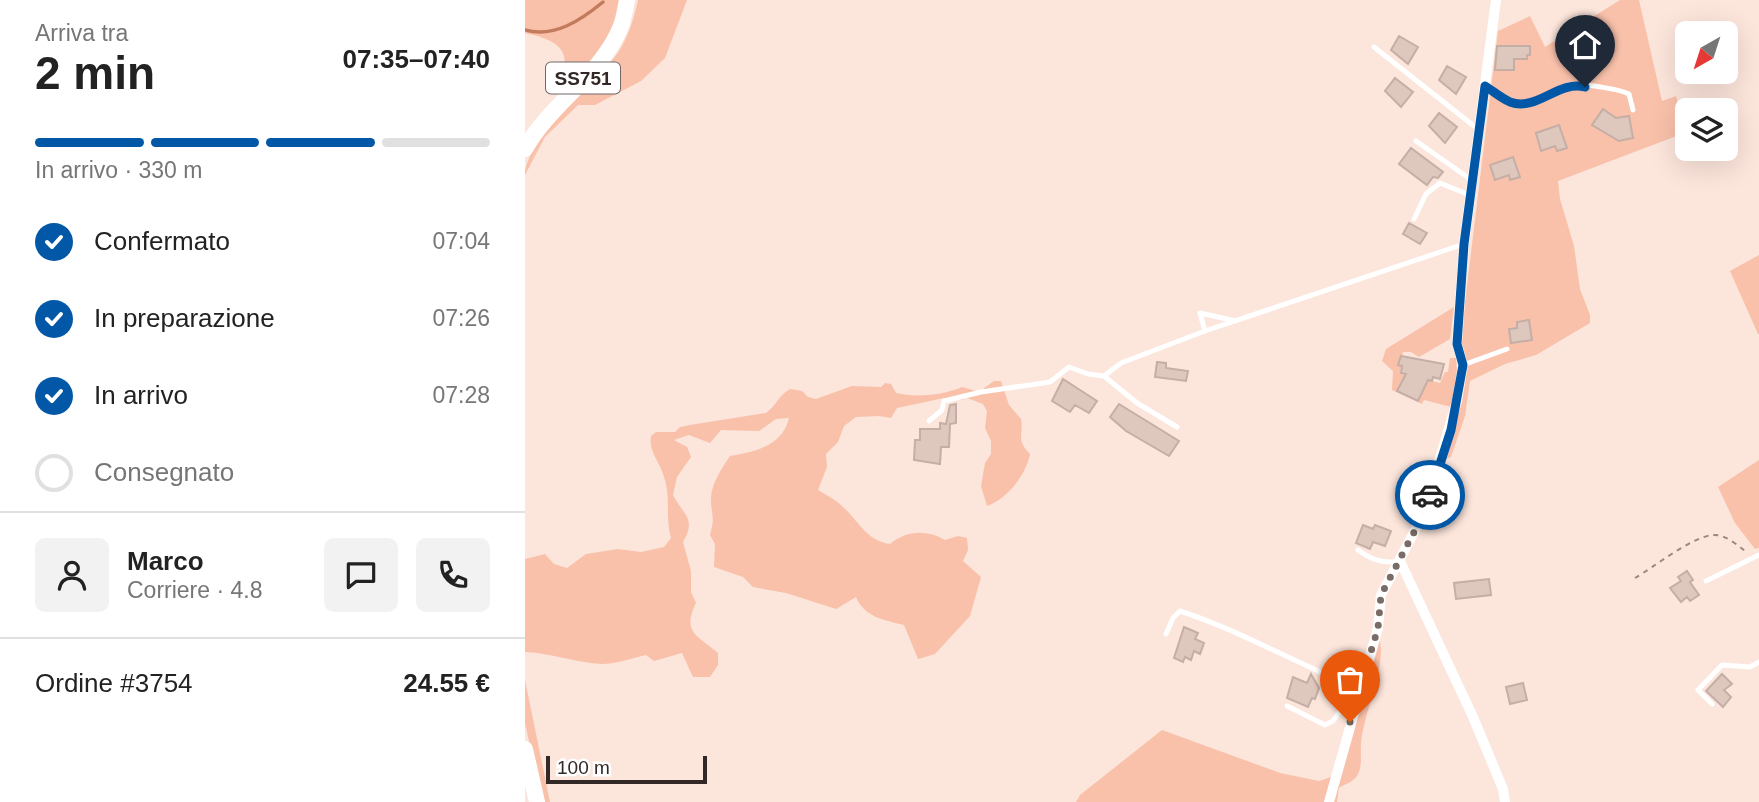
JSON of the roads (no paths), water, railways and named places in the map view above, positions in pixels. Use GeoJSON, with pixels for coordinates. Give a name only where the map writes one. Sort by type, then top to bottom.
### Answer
{"type":"FeatureCollection","features":[{"type":"Feature","properties":{"kind":"main road","name":"SS751"},"geometry":{"type":"LineString","coordinates":[[525,149],[551,111],[606,51],[621,26],[627,0]]}},
{"type":"Feature","properties":{"kind":"main road"},"geometry":{"type":"LineString","coordinates":[[525,749],[537,802]]}},
{"type":"Feature","properties":{"kind":"street"},"geometry":{"type":"LineString","coordinates":[[1329,802],[1355,694],[1378,628],[1381,595],[1423,515],[1457,401],[1463,365],[1457,344],[1464,244],[1496,0]]}},
{"type":"Feature","properties":{"kind":"street"},"geometry":{"type":"LineString","coordinates":[[1400,561],[1473,717],[1503,789],[1505,802]]}},
{"type":"Feature","properties":{"kind":"lane"},"geometry":{"type":"LineString","coordinates":[[1374,47],[1479,130]]}},
{"type":"Feature","properties":{"kind":"lane"},"geometry":{"type":"LineString","coordinates":[[1485,86],[1510,102],[1523,103],[1534,102],[1574,84],[1621,91],[1629,94],[1633,110]]}},
{"type":"Feature","properties":{"kind":"lane"},"geometry":{"type":"LineString","coordinates":[[1416,141],[1473,181]]}},
{"type":"Feature","properties":{"kind":"lane"},"geometry":{"type":"LineString","coordinates":[[1414,219],[1426,194],[1440,183],[1472,195]]}},
{"type":"Feature","properties":{"kind":"lane"},"geometry":{"type":"LineString","coordinates":[[1104,376],[1121,363],[1205,331],[1464,244]]}},
{"type":"Feature","properties":{"kind":"lane"},"geometry":{"type":"LineString","coordinates":[[1205,331],[1199,313],[1239,321]]}},
{"type":"Feature","properties":{"kind":"lane"},"geometry":{"type":"LineString","coordinates":[[1463,365],[1507,349]]}},
{"type":"Feature","properties":{"kind":"lane"},"geometry":{"type":"LineString","coordinates":[[929,421],[943,410],[944,401],[981,392],[1050,382],[1069,367],[1104,376],[1137,403],[1177,428]]}},
{"type":"Feature","properties":{"kind":"lane"},"geometry":{"type":"LineString","coordinates":[[1357,550],[1369,558],[1387,564],[1400,561]]}},
{"type":"Feature","properties":{"kind":"lane"},"geometry":{"type":"LineString","coordinates":[[1706,581],[1757,557]]}},
{"type":"Feature","properties":{"kind":"lane"},"geometry":{"type":"LineString","coordinates":[[1166,635],[1173,618],[1180,611],[1193,615],[1324,674],[1355,694],[1333,721],[1325,724],[1287,706]]}},
{"type":"Feature","properties":{"kind":"lane"},"geometry":{"type":"LineString","coordinates":[[1712,704],[1698,690],[1722,665],[1750,667],[1759,662]]}},
{"type":"Feature","properties":{"kind":"waterway"},"geometry":{"type":"LineString","coordinates":[[525,30],[547,32],[567,26],[603,2]]}}]}
